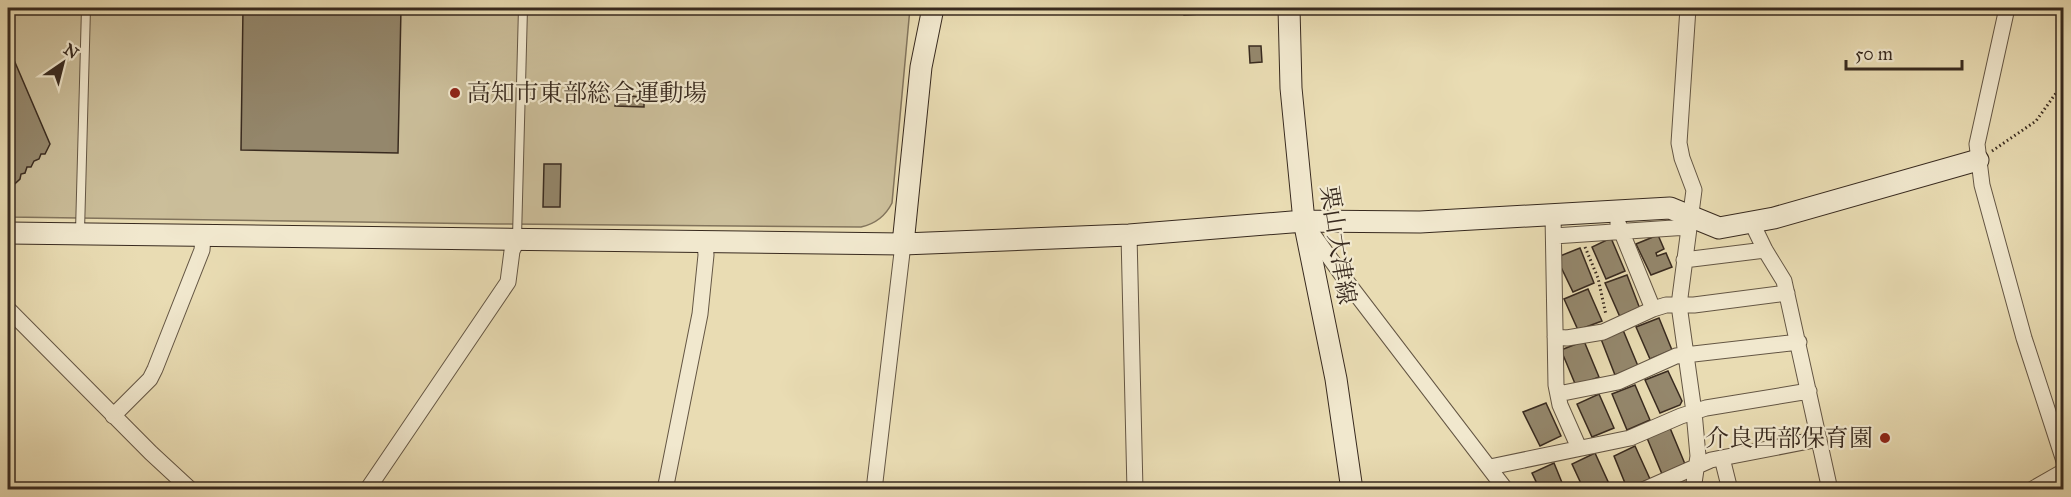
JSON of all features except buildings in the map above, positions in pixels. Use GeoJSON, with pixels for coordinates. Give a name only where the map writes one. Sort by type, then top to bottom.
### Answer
{"type":"FeatureCollection","features":[{"type":"Feature","properties":{"kind":"street"},"geometry":{"type":"LineString","coordinates":[[874,489],[921,67],[933,8]]}},
{"type":"Feature","properties":{"kind":"street","name":"栗山大津線"},"geometry":{"type":"LineString","coordinates":[[1289,8],[1291,88],[1304,221],[1336,379],[1352,489]]}},
{"type":"Feature","properties":{"kind":"street"},"geometry":{"type":"LineString","coordinates":[[1688,8],[1679,143],[1694,190],[1679,305],[1698,456],[1693,489]]}},
{"type":"Feature","properties":{"kind":"street"},"geometry":{"type":"LineString","coordinates":[[2007,8],[1983,112],[1977,144],[1978,160],[1982,185],[2024,338],[2064,461]]}},
{"type":"Feature","properties":{"kind":"street"},"geometry":{"type":"LineString","coordinates":[[1554,236],[1578,235],[1619,221],[1670,208],[1689,221],[1719,228],[1752,223],[1978,160]]}},
{"type":"Feature","properties":{"kind":"street"},"geometry":{"type":"LineString","coordinates":[[8,233],[203,236],[513,250],[705,243],[903,244],[1129,235],[1304,221],[1420,222],[1553,215],[1619,221]]}},
{"type":"Feature","properties":{"kind":"street"},"geometry":{"type":"LineString","coordinates":[[1553,215],[1556,386],[1560,405],[1579,448]]}},
{"type":"Feature","properties":{"kind":"street"},"geometry":{"type":"LineString","coordinates":[[1304,221],[1347,282],[1506,489]]}},
{"type":"Feature","properties":{"kind":"street"},"geometry":{"type":"LineString","coordinates":[[1619,221],[1653,309]]}},
{"type":"Feature","properties":{"kind":"street"},"geometry":{"type":"LineString","coordinates":[[1752,223],[1784,281],[1829,489]]}},
{"type":"Feature","properties":{"kind":"street"},"geometry":{"type":"LineString","coordinates":[[1129,235],[1135,489]]}},
{"type":"Feature","properties":{"kind":"street"},"geometry":{"type":"LineString","coordinates":[[113,416],[150,379],[155,369],[202,250],[203,236]]}},
{"type":"Feature","properties":{"kind":"street"},"geometry":{"type":"LineString","coordinates":[[665,489],[700,314],[706,255],[705,243]]}},
{"type":"Feature","properties":{"kind":"street"},"geometry":{"type":"LineString","coordinates":[[367,489],[508,282],[513,250]]}},
{"type":"Feature","properties":{"kind":"street"},"geometry":{"type":"LineString","coordinates":[[1684,260],[1765,250]]}},
{"type":"Feature","properties":{"kind":"street"},"geometry":{"type":"LineString","coordinates":[[1555,337],[1567,338],[1603,332],[1653,309],[1787,293]]}},
{"type":"Feature","properties":{"kind":"street"},"geometry":{"type":"LineString","coordinates":[[8,309],[113,416],[190,489]]}},
{"type":"Feature","properties":{"kind":"street"},"geometry":{"type":"LineString","coordinates":[[1558,394],[1618,382],[1676,356],[1799,342]]}},
{"type":"Feature","properties":{"kind":"street"},"geometry":{"type":"LineString","coordinates":[[1490,467],[1630,438],[1694,412],[1809,391]]}},
{"type":"Feature","properties":{"kind":"street"},"geometry":{"type":"LineString","coordinates":[[1643,489],[1696,466],[1722,458],[1819,439]]}},
{"type":"Feature","properties":{"kind":"street"},"geometry":{"type":"LineString","coordinates":[[1722,458],[1730,489]]}},
{"type":"Feature","properties":{"kind":"street"},"geometry":{"type":"LineString","coordinates":[[2031,489],[2064,471]]}},
{"type":"Feature","properties":{"kind":"lane"},"geometry":{"type":"LineString","coordinates":[[80,233],[86,8]]}},
{"type":"Feature","properties":{"kind":"lane"},"geometry":{"type":"LineString","coordinates":[[513,250],[523,8]]}},
{"type":"Feature","properties":{"kind":"path"},"geometry":{"type":"LineString","coordinates":[[1978,160],[2036,121],[2064,82]]}},
{"type":"Feature","properties":{"kind":"path"},"geometry":{"type":"LineString","coordinates":[[1578,235],[1598,278],[1609,329]]}},
{"type":"Feature","properties":{"kind":"shaded area","name":"高知市東部総合運動場"},"geometry":{"type":"Polygon","coordinates":[[[8,8],[910,8],[892,203],[879,219],[861,227],[8,217],[8,8]]]}},
{"type":"Feature","properties":{"kind":"place","name":"高知市東部総合運動場"},"geometry":{"type":"Point","coordinates":[455,93]}},
{"type":"Feature","properties":{"kind":"place","name":"介良西部保育園"},"geometry":{"type":"Point","coordinates":[1885,438]}}]}
